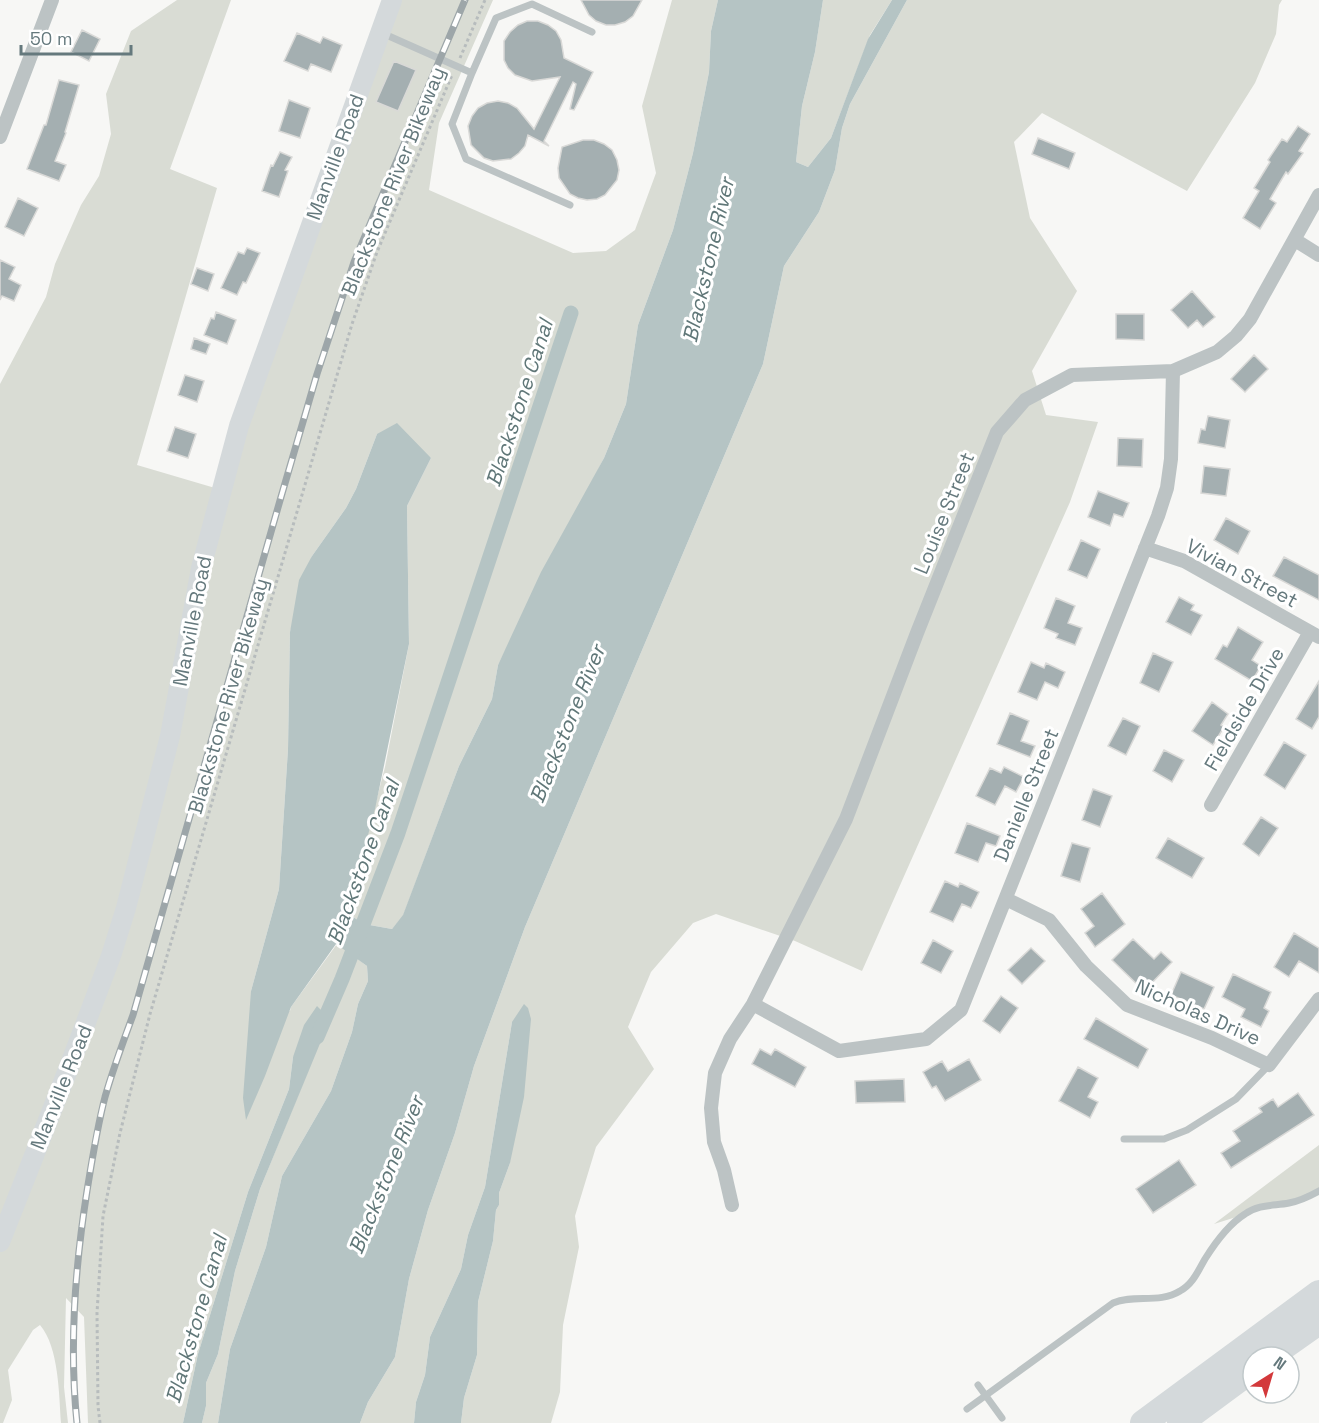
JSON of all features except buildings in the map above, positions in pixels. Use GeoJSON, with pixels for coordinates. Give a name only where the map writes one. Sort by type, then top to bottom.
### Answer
{"type":"FeatureCollection","features":[{"type":"Feature","properties":{"kind":"highway"},"geometry":{"type":"LineString","coordinates":[[1143,1423],[1319,1293]]}},
{"type":"Feature","properties":{"kind":"highway"},"geometry":{"type":"LineString","coordinates":[[1286,1345],[1319,1322]]}},
{"type":"Feature","properties":{"kind":"highway"},"geometry":{"type":"LineString","coordinates":[[1180,1423],[1241,1378]]}},
{"type":"Feature","properties":{"kind":"main road","name":"Manville Road"},"geometry":{"type":"LineString","coordinates":[[0,1242],[111,956],[126,908],[170,735],[201,568],[239,426],[392,0]]}},
{"type":"Feature","properties":{"kind":"street"},"geometry":{"type":"LineString","coordinates":[[0,137],[52,0]]}},
{"type":"Feature","properties":{"kind":"street","name":"Louise Street"},"geometry":{"type":"LineString","coordinates":[[732,1205],[724,1170],[714,1142],[711,1108],[715,1073],[729,1039],[753,1004],[846,819],[997,432],[1025,400],[1072,375],[1173,371],[1217,352],[1236,336],[1250,319],[1319,195]]}},
{"type":"Feature","properties":{"kind":"street"},"geometry":{"type":"LineString","coordinates":[[1294,240],[1319,255]]}},
{"type":"Feature","properties":{"kind":"street","name":"Danielle Street"},"geometry":{"type":"LineString","coordinates":[[753,1004],[839,1051],[926,1039],[961,1010],[1167,488],[1171,459],[1173,371]]}},
{"type":"Feature","properties":{"kind":"street","name":"Vivian Street"},"geometry":{"type":"LineString","coordinates":[[1145,548],[1184,561],[1315,634]]}},
{"type":"Feature","properties":{"kind":"street","name":"Fieldside Drive"},"geometry":{"type":"LineString","coordinates":[[1211,805],[1315,634]]}},
{"type":"Feature","properties":{"kind":"street","name":"Nicholas Drive"},"geometry":{"type":"LineString","coordinates":[[1006,899],[1049,920],[1086,966],[1127,1005],[1212,1038],[1269,1065]]}},
{"type":"Feature","properties":{"kind":"street"},"geometry":{"type":"LineString","coordinates":[[1269,1065],[1319,999]]}},
{"type":"Feature","properties":{"kind":"lane"},"geometry":{"type":"LineString","coordinates":[[570,205],[466,159],[452,124],[496,18],[532,4],[592,32]]}},
{"type":"Feature","properties":{"kind":"lane"},"geometry":{"type":"LineString","coordinates":[[380,32],[472,73]]}},
{"type":"Feature","properties":{"kind":"lane"},"geometry":{"type":"LineString","coordinates":[[1124,1138],[1164,1139],[1187,1130],[1236,1099],[1269,1065]]}},
{"type":"Feature","properties":{"kind":"lane"},"geometry":{"type":"LineString","coordinates":[[967,1409],[1113,1302],[1125,1298],[1157,1298],[1173,1295],[1183,1290],[1193,1280],[1206,1257],[1224,1234],[1247,1212],[1266,1205],[1299,1201],[1319,1191]]}},
{"type":"Feature","properties":{"kind":"lane"},"geometry":{"type":"LineString","coordinates":[[978,1385],[1002,1418]]}},
{"type":"Feature","properties":{"kind":"path","name":"Blackstone River Bikeway"},"geometry":{"type":"LineString","coordinates":[[100,1423],[97,1313],[103,1216],[120,1133],[150,1014],[352,324],[377,252],[485,0]]}},
{"type":"Feature","properties":{"kind":"shaded area"},"geometry":{"type":"Polygon","coordinates":[[[177,0],[231,0],[170,169],[217,188],[137,465],[215,488],[388,0],[493,0],[439,123],[429,190],[573,253],[606,251],[635,230],[656,173],[642,106],[672,0],[718,0],[711,31],[709,72],[693,153],[673,230],[638,325],[626,404],[604,458],[498,665],[492,699],[459,766],[403,916],[392,929],[364,924],[347,913],[385,767],[409,644],[407,506],[431,458],[377,434],[356,489],[346,508],[312,556],[290,632],[288,749],[279,889],[251,991],[290,1011],[337,944],[367,966],[368,981],[358,1004],[352,1032],[331,1091],[282,1176],[266,1247],[230,1349],[218,1423],[202,1423],[206,1406],[206,1383],[218,1354],[235,1271],[260,1189],[325,1029],[293,1057],[289,1089],[248,1192],[198,1354],[183,1423],[88,1423],[84,1317],[66,1298],[64,1387],[68,1423],[61,1423],[54,1358],[46,1334],[40,1325],[33,1330],[8,1370],[12,1400],[3,1423],[0,1423],[0,384],[46,297],[55,264],[81,205],[99,176],[111,134],[106,94],[131,31],[177,0]]]}},
{"type":"Feature","properties":{"kind":"shaded area"},"geometry":{"type":"Polygon","coordinates":[[[823,0],[892,0],[870,35],[831,138],[808,167],[796,162],[802,106],[815,52],[823,0]]]}},
{"type":"Feature","properties":{"kind":"shaded area"},"geometry":{"type":"Polygon","coordinates":[[[907,0],[1282,0],[1279,5],[1276,34],[1255,83],[1187,191],[1042,113],[1014,142],[1030,218],[1077,291],[1032,371],[1046,415],[1098,422],[1070,502],[862,971],[795,941],[716,914],[693,923],[651,972],[628,1027],[654,1069],[596,1147],[575,1216],[579,1247],[563,1325],[560,1392],[551,1423],[461,1423],[464,1398],[477,1355],[478,1302],[493,1241],[499,1193],[510,1163],[512,1022],[485,1187],[468,1235],[461,1269],[430,1337],[425,1375],[416,1402],[414,1423],[360,1423],[368,1402],[395,1357],[409,1279],[428,1210],[455,1133],[474,1066],[525,927],[763,364],[784,266],[819,212],[835,170],[842,128],[850,104],[907,0]]]}},
{"type":"Feature","properties":{"kind":"shaded area"},"geometry":{"type":"Polygon","coordinates":[[[1319,1145],[1319,1191],[1214,1224],[1319,1145]]]}},
{"type":"Feature","properties":{"kind":"water","name":"Blackstone River"},"geometry":{"type":"Polygon","coordinates":[[[718,0],[823,0],[815,52],[802,106],[796,162],[808,167],[831,138],[868,39],[892,0],[907,0],[850,104],[842,128],[835,170],[819,212],[784,266],[763,364],[525,927],[474,1066],[455,1133],[428,1210],[409,1279],[395,1357],[368,1402],[360,1423],[218,1423],[230,1349],[266,1247],[282,1176],[331,1091],[352,1032],[358,1004],[368,981],[367,966],[336,944],[291,1007],[246,1120],[243,1098],[251,991],[279,889],[288,749],[290,632],[299,580],[312,556],[346,508],[356,489],[377,434],[397,423],[431,458],[407,506],[409,644],[375,809],[347,913],[364,924],[392,929],[403,915],[459,766],[492,699],[498,665],[541,572],[604,458],[626,404],[638,325],[673,230],[693,153],[709,72],[711,31],[718,0]]]}},
{"type":"Feature","properties":{"kind":"water"},"geometry":{"type":"Polygon","coordinates":[[[524,1004],[528,1008],[531,1019],[524,1097],[510,1163],[499,1193],[493,1241],[478,1302],[477,1355],[464,1398],[461,1423],[414,1423],[416,1402],[425,1375],[430,1337],[461,1269],[468,1235],[485,1187],[512,1022],[524,1004]]]}},
{"type":"Feature","properties":{"kind":"water"},"geometry":{"type":"Polygon","coordinates":[[[317,1006],[324,1013],[326,1029],[260,1189],[235,1271],[218,1354],[206,1383],[206,1406],[202,1423],[183,1423],[198,1354],[248,1192],[289,1089],[293,1057],[304,1025],[317,1006]]]}},
{"type":"Feature","properties":{"kind":"waterway","name":"Blackstone Canal"},"geometry":{"type":"LineString","coordinates":[[317,1037],[342,979],[398,833],[571,313]]}},
{"type":"Feature","properties":{"kind":"railway"},"geometry":{"type":"LineString","coordinates":[[77,1423],[73,1336],[76,1278],[87,1191],[105,1097],[133,1015],[317,374],[354,262],[465,0]]}}]}
